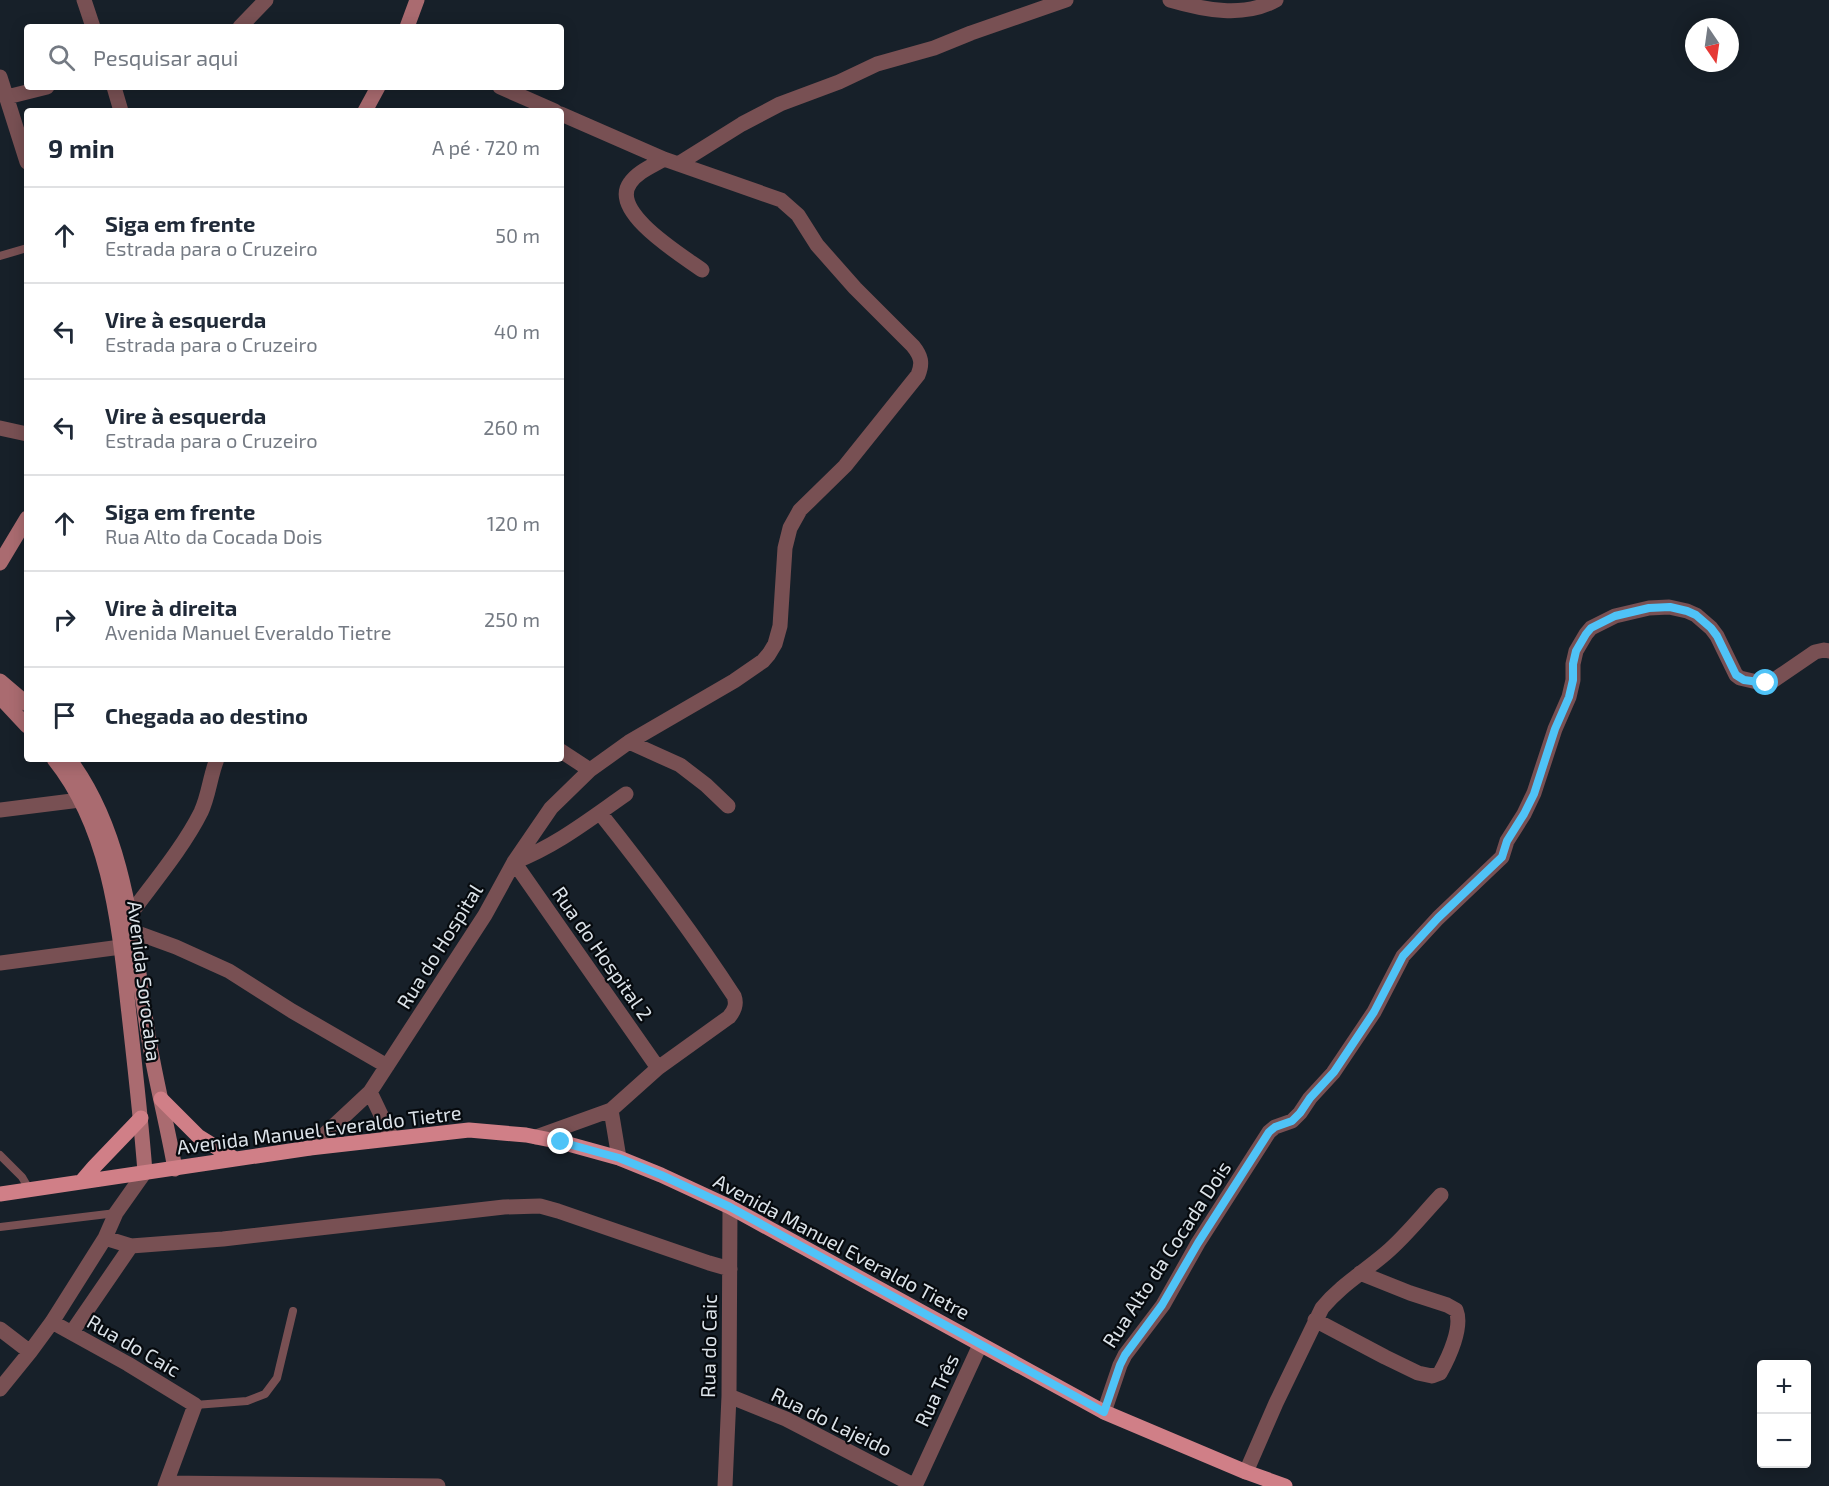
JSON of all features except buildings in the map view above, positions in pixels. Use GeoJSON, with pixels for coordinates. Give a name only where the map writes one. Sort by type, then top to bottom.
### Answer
{"type":"FeatureCollection","features":[{"type":"Feature","properties":{"kind":"main road"},"geometry":{"type":"LineString","coordinates":[[161,1099],[198,1136],[235,1159]]}},
{"type":"Feature","properties":{"kind":"main road"},"geometry":{"type":"LineString","coordinates":[[82,1181],[141,1118]]}},
{"type":"Feature","properties":{"kind":"main road","name":"Avenida Manuel Everaldo Tietre"},"geometry":{"type":"LineString","coordinates":[[0,1194],[392,1138],[468,1130],[536,1137],[619,1158],[730,1207],[1104,1412],[1246,1472],[1285,1486]]}},
{"type":"Feature","properties":{"kind":"street"},"geometry":{"type":"LineString","coordinates":[[84,0],[92,24]]}},
{"type":"Feature","properties":{"kind":"street"},"geometry":{"type":"LineString","coordinates":[[408,24],[417,0]]}},
{"type":"Feature","properties":{"kind":"street"},"geometry":{"type":"LineString","coordinates":[[702,270],[649,231],[633,213],[628,201],[627,187],[641,172],[671,161],[780,104],[814,92],[877,64],[934,48],[1066,0]]}},
{"type":"Feature","properties":{"kind":"street"},"geometry":{"type":"LineString","coordinates":[[1170,0],[1233,11],[1258,8],[1276,0]]}},
{"type":"Feature","properties":{"kind":"street"},"geometry":{"type":"LineString","coordinates":[[243,24],[262,1]]}},
{"type":"Feature","properties":{"kind":"street"},"geometry":{"type":"LineString","coordinates":[[0,77],[24,152]]}},
{"type":"Feature","properties":{"kind":"street"},"geometry":{"type":"LineString","coordinates":[[7,97],[35,90]]}},
{"type":"Feature","properties":{"kind":"street"},"geometry":{"type":"LineString","coordinates":[[115,90],[121,108]]}},
{"type":"Feature","properties":{"kind":"street"},"geometry":{"type":"LineString","coordinates":[[367,108],[376,90]]}},
{"type":"Feature","properties":{"kind":"street"},"geometry":{"type":"LineString","coordinates":[[510,90],[548,108]]}},
{"type":"Feature","properties":{"kind":"street"},"geometry":{"type":"LineString","coordinates":[[564,115],[671,161]]}},
{"type":"Feature","properties":{"kind":"street","name":"Rua do Hospital"},"geometry":{"type":"LineString","coordinates":[[310,1148],[370,1092],[485,915],[514,862],[551,808],[590,770],[629,742],[734,681],[763,661],[769,654],[775,644],[780,626],[784,548],[790,528],[800,510],[845,466],[918,375],[921,366],[920,357],[913,346],[855,288],[817,245],[806,225],[791,208],[781,200],[671,161]]}},
{"type":"Feature","properties":{"kind":"street"},"geometry":{"type":"LineString","coordinates":[[0,428],[24,433]]}},
{"type":"Feature","properties":{"kind":"street"},"geometry":{"type":"LineString","coordinates":[[0,564],[24,523]]}},
{"type":"Feature","properties":{"kind":"street","name":"Rua Alto da Cocada Dois"},"geometry":{"type":"LineString","coordinates":[[1104,1412],[1125,1355],[1158,1311],[1198,1243],[1271,1129],[1296,1118],[1310,1098],[1334,1072],[1374,1012],[1403,956],[1438,918],[1502,857],[1507,841],[1534,794],[1569,697],[1576,651],[1591,628],[1615,616],[1649,608],[1670,607],[1687,611],[1696,615],[1711,628],[1736,675],[1757,682],[1771,681],[1815,652],[1829,651]]}},
{"type":"Feature","properties":{"kind":"street"},"geometry":{"type":"LineString","coordinates":[[0,681],[24,701]]}},
{"type":"Feature","properties":{"kind":"street"},"geometry":{"type":"LineString","coordinates":[[0,697],[24,723]]}},
{"type":"Feature","properties":{"kind":"street"},"geometry":{"type":"LineString","coordinates":[[629,742],[680,765],[728,806]]}},
{"type":"Feature","properties":{"kind":"street"},"geometry":{"type":"LineString","coordinates":[[564,753],[590,770]]}},
{"type":"Feature","properties":{"kind":"street"},"geometry":{"type":"LineString","coordinates":[[130,923],[198,817],[206,799],[216,762]]}},
{"type":"Feature","properties":{"kind":"street"},"geometry":{"type":"LineString","coordinates":[[0,810],[85,797],[73,765]]}},
{"type":"Feature","properties":{"kind":"street"},"geometry":{"type":"LineString","coordinates":[[514,862],[560,840],[626,794]]}},
{"type":"Feature","properties":{"kind":"street","name":"Avenida Sorocaba"},"geometry":{"type":"LineString","coordinates":[[85,797],[110,842],[130,923],[154,1070],[175,1169]]}},
{"type":"Feature","properties":{"kind":"street","name":"Avenida Sorocaba"},"geometry":{"type":"LineString","coordinates":[[85,797],[112,895],[121,947],[146,1172]]}},
{"type":"Feature","properties":{"kind":"street"},"geometry":{"type":"LineString","coordinates":[[536,1137],[611,1110],[657,1068],[715,1028],[732,1013],[736,1004],[734,996],[698,941],[643,866],[600,813]]}},
{"type":"Feature","properties":{"kind":"street","name":"Rua do Hospital 2"},"geometry":{"type":"LineString","coordinates":[[514,862],[657,1068]]}},
{"type":"Feature","properties":{"kind":"street","name":"Avenida Sorocaba"},"geometry":{"type":"LineString","coordinates":[[130,923],[229,971],[387,1066]]}},
{"type":"Feature","properties":{"kind":"street"},"geometry":{"type":"LineString","coordinates":[[0,963],[121,947]]}},
{"type":"Feature","properties":{"kind":"street"},"geometry":{"type":"LineString","coordinates":[[370,1092],[392,1138]]}},
{"type":"Feature","properties":{"kind":"street"},"geometry":{"type":"LineString","coordinates":[[611,1110],[619,1158]]}},
{"type":"Feature","properties":{"kind":"street"},"geometry":{"type":"LineString","coordinates":[[0,1389],[52,1322],[105,1238],[116,1213],[146,1172]]}},
{"type":"Feature","properties":{"kind":"street"},"geometry":{"type":"LineString","coordinates":[[1246,1472],[1315,1320],[1332,1295],[1389,1251],[1441,1195]]}},
{"type":"Feature","properties":{"kind":"street"},"geometry":{"type":"LineString","coordinates":[[105,1238],[131,1246],[223,1239],[476,1209],[540,1206],[571,1214],[730,1269]]}},
{"type":"Feature","properties":{"kind":"street","name":"Rua do Caic"},"geometry":{"type":"LineString","coordinates":[[725,1486],[729,1396],[730,1207]]}},
{"type":"Feature","properties":{"kind":"street"},"geometry":{"type":"LineString","coordinates":[[72,1332],[131,1246]]}},
{"type":"Feature","properties":{"kind":"street"},"geometry":{"type":"LineString","coordinates":[[1315,1320],[1418,1373],[1432,1376],[1440,1373],[1456,1335],[1459,1322],[1456,1310],[1360,1273]]}},
{"type":"Feature","properties":{"kind":"street","name":"Rua do Caic"},"geometry":{"type":"LineString","coordinates":[[52,1322],[128,1364],[195,1405]]}},
{"type":"Feature","properties":{"kind":"street"},"geometry":{"type":"LineString","coordinates":[[0,1329],[30,1352]]}},
{"type":"Feature","properties":{"kind":"street","name":"Rua Três"},"geometry":{"type":"LineString","coordinates":[[915,1486],[980,1345]]}},
{"type":"Feature","properties":{"kind":"street","name":"Rua do Lajeido"},"geometry":{"type":"LineString","coordinates":[[729,1396],[786,1419],[915,1486]]}},
{"type":"Feature","properties":{"kind":"street"},"geometry":{"type":"LineString","coordinates":[[195,1405],[165,1485],[438,1486]]}},
{"type":"Feature","properties":{"kind":"street"},"geometry":{"type":"LineString","coordinates":[[725,1486],[736,1486]]}},
{"type":"Feature","properties":{"kind":"lane"},"geometry":{"type":"LineString","coordinates":[[0,256],[24,249]]}},
{"type":"Feature","properties":{"kind":"lane"},"geometry":{"type":"LineString","coordinates":[[0,1155],[22,1177],[28,1189]]}},
{"type":"Feature","properties":{"kind":"lane"},"geometry":{"type":"LineString","coordinates":[[0,1227],[116,1213]]}},
{"type":"Feature","properties":{"kind":"lane"},"geometry":{"type":"LineString","coordinates":[[195,1405],[248,1401],[265,1394],[277,1378],[293,1311]]}},
{"type":"Feature","properties":{"kind":"route"},"geometry":{"type":"LineString","coordinates":[[561,1142],[619,1158],[730,1207],[1104,1412],[1125,1355],[1162,1305],[1198,1243],[1271,1129],[1292,1121],[1300,1113],[1310,1098],[1334,1072],[1374,1012],[1403,956],[1438,918],[1502,857],[1507,841],[1534,794],[1555,729],[1569,697],[1576,651],[1591,628],[1615,616],[1630,612],[1660,607],[1679,609],[1705,621],[1717,636],[1736,675],[1744,680],[1766,683]]}}]}
